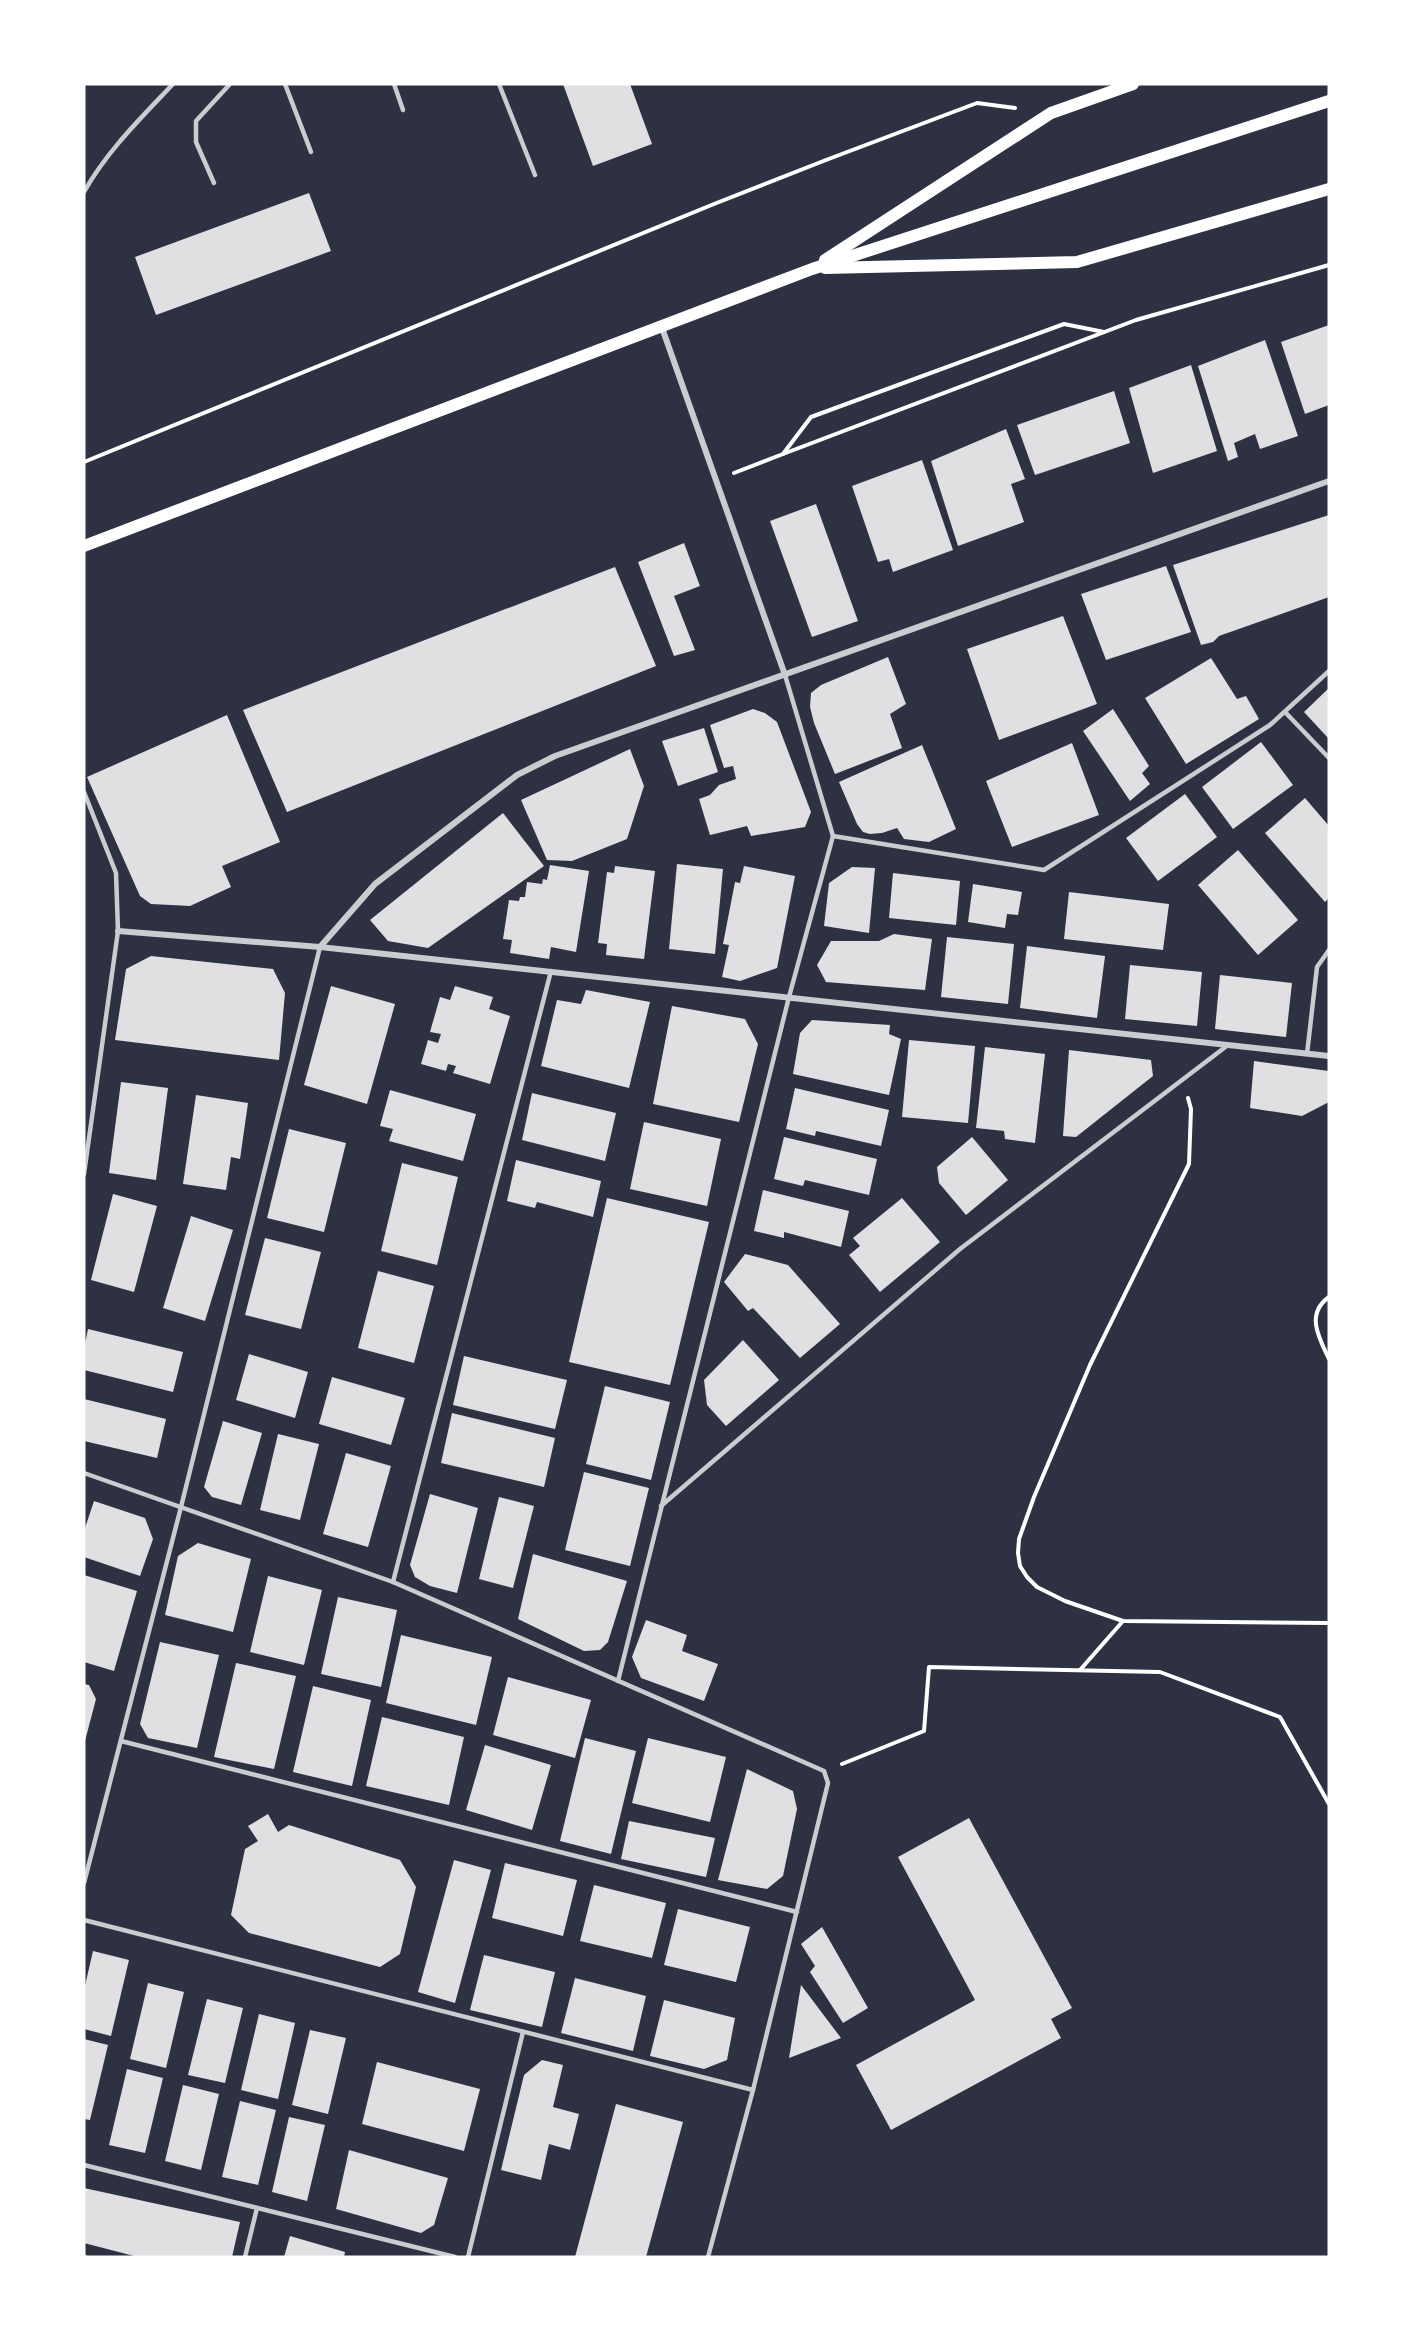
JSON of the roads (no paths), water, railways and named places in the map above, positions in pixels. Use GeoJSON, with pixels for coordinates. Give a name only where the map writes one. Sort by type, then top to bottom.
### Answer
{"type":"FeatureCollection","features":[{"type":"Feature","properties":{"kind":"main road"},"geometry":{"type":"LineString","coordinates":[[812,269],[1051,113],[1132,84]]}},
{"type":"Feature","properties":{"kind":"main road"},"geometry":{"type":"LineString","coordinates":[[84,546],[812,269],[1329,101]]}},
{"type":"Feature","properties":{"kind":"main road"},"geometry":{"type":"LineString","coordinates":[[812,269],[1077,262],[1329,189]]}},
{"type":"Feature","properties":{"kind":"street"},"geometry":{"type":"LineString","coordinates":[[661,325],[785,675]]}},
{"type":"Feature","properties":{"kind":"street"},"geometry":{"type":"LineString","coordinates":[[320,947],[375,884],[518,775],[555,756],[1329,481]]}},
{"type":"Feature","properties":{"kind":"street"},"geometry":{"type":"LineString","coordinates":[[118,931],[320,947],[1329,1056]]}},
{"type":"Feature","properties":{"kind":"lane"},"geometry":{"type":"LineString","coordinates":[[84,192],[95,172],[128,132],[173,84]]}},
{"type":"Feature","properties":{"kind":"lane"},"geometry":{"type":"LineString","coordinates":[[214,183],[196,142],[196,121],[230,84]]}},
{"type":"Feature","properties":{"kind":"lane"},"geometry":{"type":"LineString","coordinates":[[285,84],[311,152]]}},
{"type":"Feature","properties":{"kind":"lane"},"geometry":{"type":"LineString","coordinates":[[394,84],[403,110]]}},
{"type":"Feature","properties":{"kind":"lane"},"geometry":{"type":"LineString","coordinates":[[499,84],[535,175]]}},
{"type":"Feature","properties":{"kind":"lane"},"geometry":{"type":"LineString","coordinates":[[833,836],[1044,870],[1270,725],[1329,671]]}},
{"type":"Feature","properties":{"kind":"lane"},"geometry":{"type":"LineString","coordinates":[[618,1680],[789,997],[833,836],[785,675]]}},
{"type":"Feature","properties":{"kind":"lane"},"geometry":{"type":"LineString","coordinates":[[1285,712],[1329,758]]}},
{"type":"Feature","properties":{"kind":"lane"},"geometry":{"type":"LineString","coordinates":[[84,792],[116,873],[118,931],[84,1174]]}},
{"type":"Feature","properties":{"kind":"lane"},"geometry":{"type":"LineString","coordinates":[[84,1883],[182,1507],[320,947]]}},
{"type":"Feature","properties":{"kind":"lane"},"geometry":{"type":"LineString","coordinates":[[1307,1054],[1317,967],[1329,950]]}},
{"type":"Feature","properties":{"kind":"lane"},"geometry":{"type":"LineString","coordinates":[[393,1582],[551,971]]}},
{"type":"Feature","properties":{"kind":"lane"},"geometry":{"type":"LineString","coordinates":[[661,1506],[960,1249],[1228,1045]]}},
{"type":"Feature","properties":{"kind":"lane"},"geometry":{"type":"LineString","coordinates":[[84,1473],[393,1582],[824,1771],[828,1783],[753,2090],[708,2257]]}},
{"type":"Feature","properties":{"kind":"lane"},"geometry":{"type":"LineString","coordinates":[[121,1741],[796,1912]]}},
{"type":"Feature","properties":{"kind":"lane"},"geometry":{"type":"LineString","coordinates":[[84,1920],[753,2090]]}},
{"type":"Feature","properties":{"kind":"lane"},"geometry":{"type":"LineString","coordinates":[[468,2257],[523,2032]]}},
{"type":"Feature","properties":{"kind":"lane"},"geometry":{"type":"LineString","coordinates":[[84,2165],[456,2257]]}},
{"type":"Feature","properties":{"kind":"lane"},"geometry":{"type":"LineString","coordinates":[[245,2257],[257,2208]]}}]}
